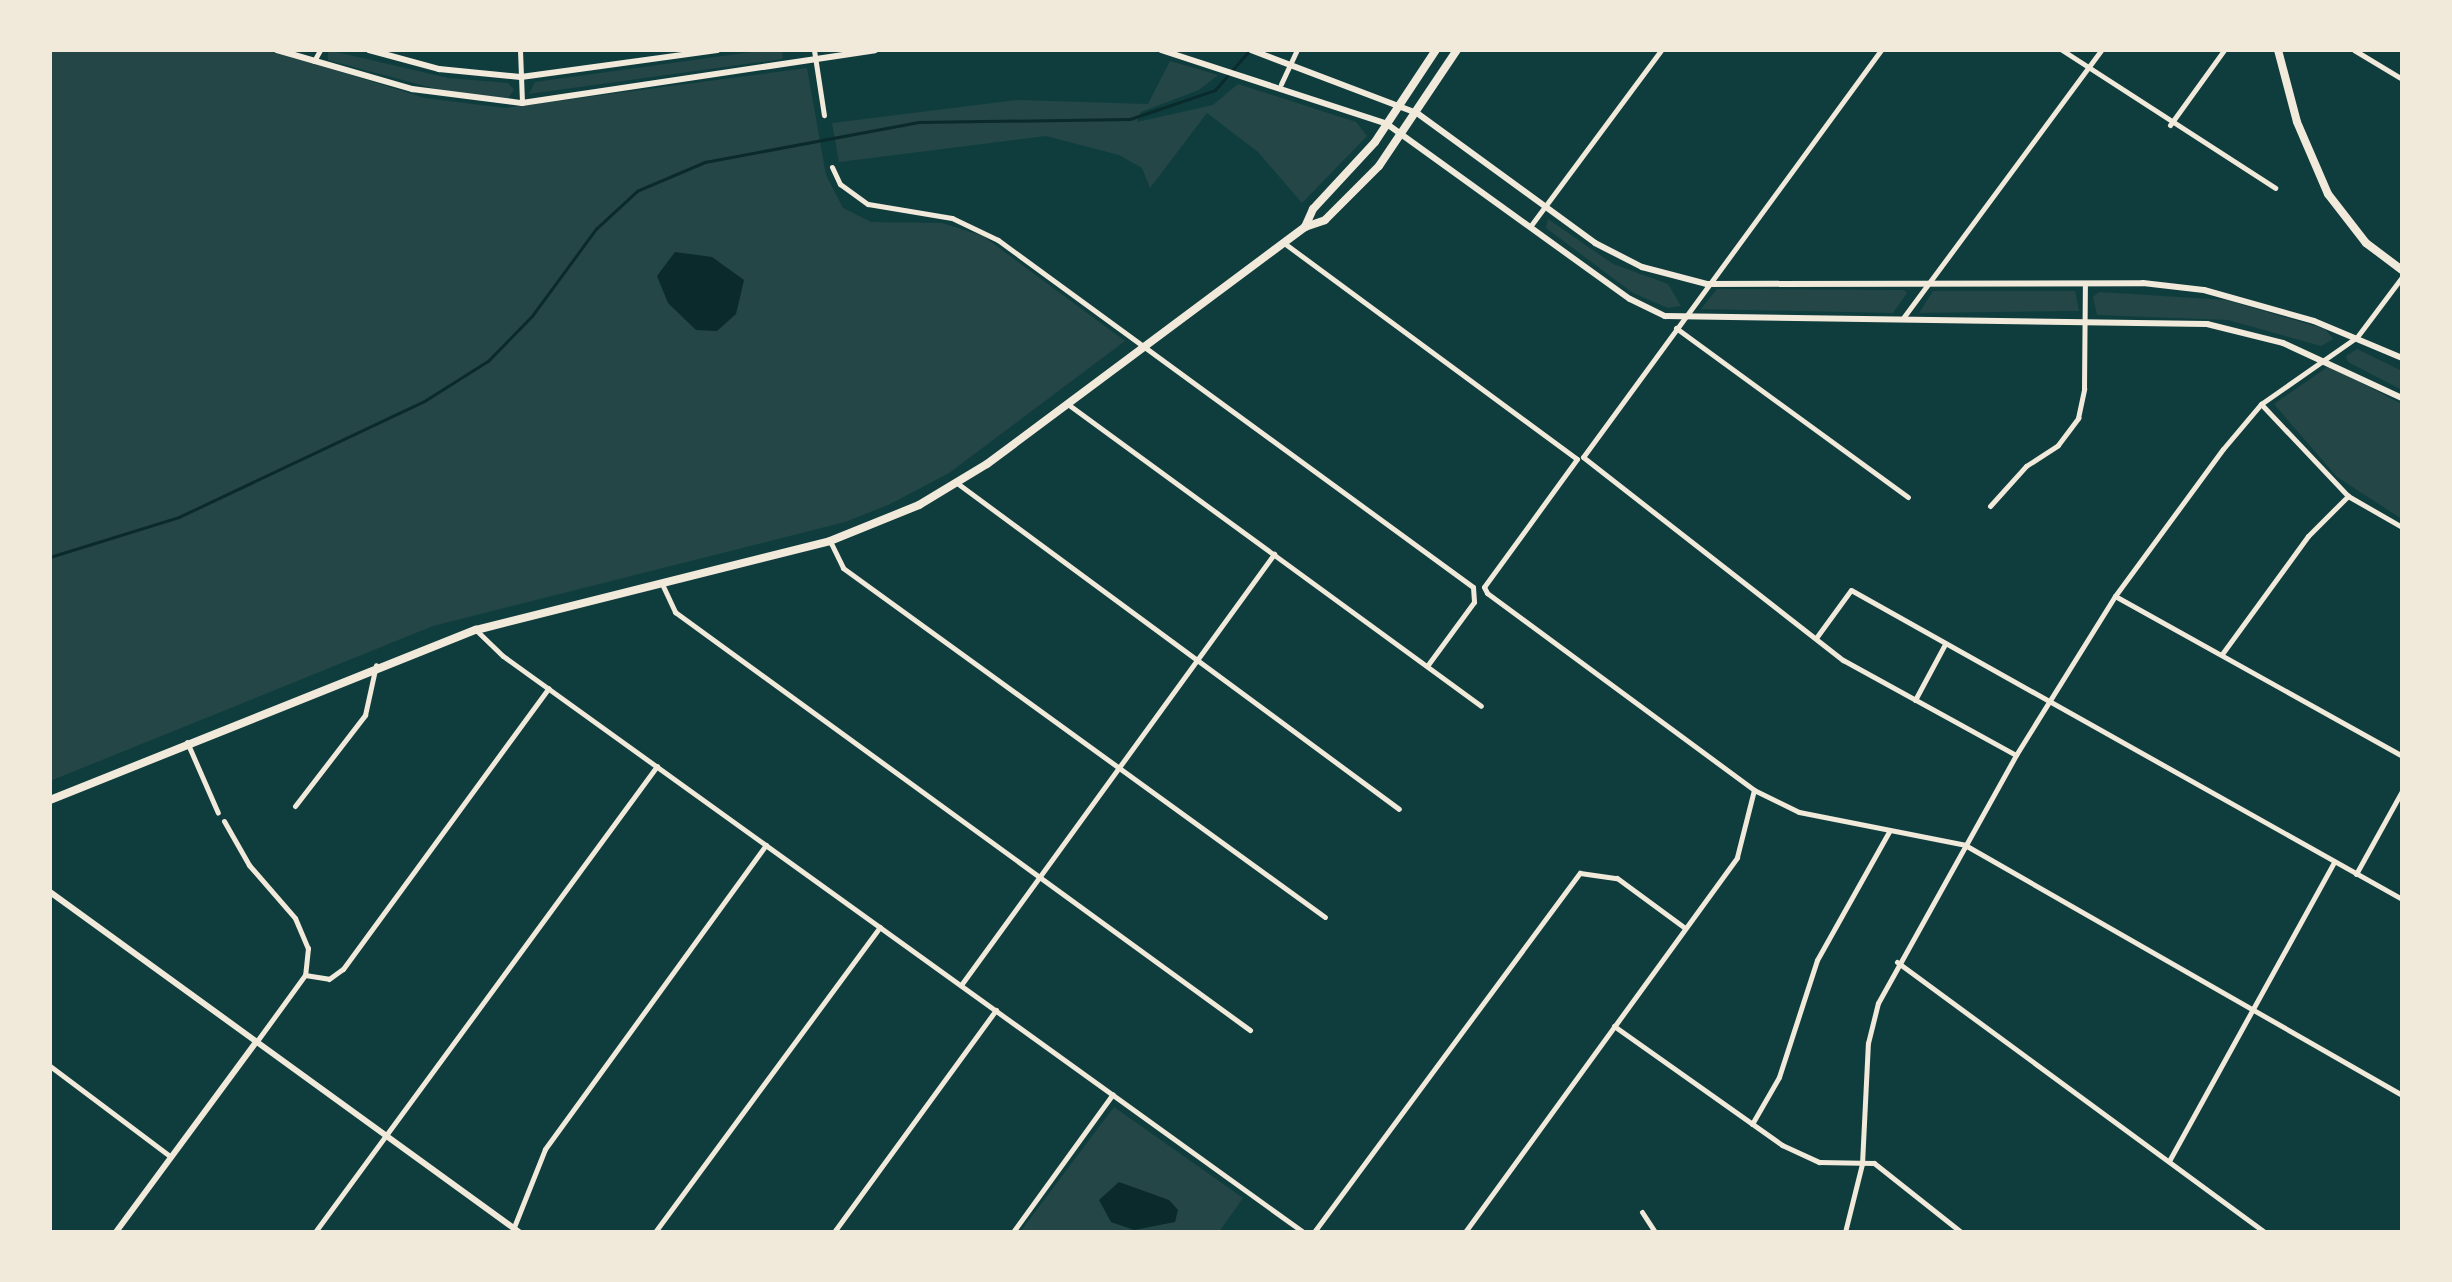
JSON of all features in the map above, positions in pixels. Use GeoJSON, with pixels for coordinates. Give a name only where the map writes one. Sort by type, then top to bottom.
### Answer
{"type":"FeatureCollection","features":[{"type":"Feature","properties":{"kind":"main road"},"geometry":{"type":"LineString","coordinates":[[277,50],[446,96],[522,103],[875,50]]}},
{"type":"Feature","properties":{"kind":"main road"},"geometry":{"type":"LineString","coordinates":[[368,50],[439,70],[521,76],[717,50]]}},
{"type":"Feature","properties":{"kind":"main road"},"geometry":{"type":"LineString","coordinates":[[1161,50],[1281,84],[1388,124],[1532,224],[1630,299],[1665,316],[2087,320],[2223,327],[2326,360],[2402,398]]}},
{"type":"Feature","properties":{"kind":"main road"},"geometry":{"type":"LineString","coordinates":[[1251,50],[1418,113],[1615,256],[1707,284],[2085,284],[2204,290],[2356,337],[2402,358]]}},
{"type":"Feature","properties":{"kind":"main road"},"geometry":{"type":"LineString","coordinates":[[1305,227],[1313,209],[1388,124],[1436,50]]}},
{"type":"Feature","properties":{"kind":"main road"},"geometry":{"type":"LineString","coordinates":[[50,800],[376,665],[476,630],[830,541],[958,483],[1305,227],[1325,220],[1354,193],[1404,134],[1458,50]]}},
{"type":"Feature","properties":{"kind":"main road"},"geometry":{"type":"LineString","coordinates":[[2278,50],[2296,122],[2328,194],[2366,243],[2402,274]]}},
{"type":"Feature","properties":{"kind":"main road"},"geometry":{"type":"LineString","coordinates":[[50,892],[515,1231]]}},
{"type":"Feature","properties":{"kind":"main road"},"geometry":{"type":"LineString","coordinates":[[116,1232],[257,1042]]}},
{"type":"Feature","properties":{"kind":"street"},"geometry":{"type":"LineString","coordinates":[[314,61],[320,50]]}},
{"type":"Feature","properties":{"kind":"street"},"geometry":{"type":"LineString","coordinates":[[520,50],[522,103]]}},
{"type":"Feature","properties":{"kind":"street"},"geometry":{"type":"LineString","coordinates":[[814,50],[824,115]]}},
{"type":"Feature","properties":{"kind":"street"},"geometry":{"type":"LineString","coordinates":[[1281,84],[1297,50]]}},
{"type":"Feature","properties":{"kind":"street"},"geometry":{"type":"LineString","coordinates":[[1532,224],[1661,50]]}},
{"type":"Feature","properties":{"kind":"street"},"geometry":{"type":"LineString","coordinates":[[1881,50],[1484,587],[1754,790],[1799,812],[1964,845],[2402,1095]]}},
{"type":"Feature","properties":{"kind":"street"},"geometry":{"type":"LineString","coordinates":[[2062,50],[2170,125],[2274,188]]}},
{"type":"Feature","properties":{"kind":"street"},"geometry":{"type":"LineString","coordinates":[[1903,318],[2101,50]]}},
{"type":"Feature","properties":{"kind":"street"},"geometry":{"type":"LineString","coordinates":[[2170,125],[2224,50]]}},
{"type":"Feature","properties":{"kind":"street"},"geometry":{"type":"LineString","coordinates":[[2354,50],[2402,79]]}},
{"type":"Feature","properties":{"kind":"street"},"geometry":{"type":"LineString","coordinates":[[832,167],[840,184],[868,204],[983,230],[1144,343],[1478,593],[1427,666]]}},
{"type":"Feature","properties":{"kind":"street"},"geometry":{"type":"LineString","coordinates":[[1284,243],[1580,458],[1816,638],[1914,700],[2016,755]]}},
{"type":"Feature","properties":{"kind":"street"},"geometry":{"type":"LineString","coordinates":[[1846,1232],[1862,1164],[1868,1042],[1897,962],[2016,755],[2115,596],[2261,404],[2356,337],[2402,274]]}},
{"type":"Feature","properties":{"kind":"street"},"geometry":{"type":"LineString","coordinates":[[1990,506],[2026,466],[2058,445],[2078,418],[2087,320],[2085,284]]}},
{"type":"Feature","properties":{"kind":"street"},"geometry":{"type":"LineString","coordinates":[[1675,328],[1908,497]]}},
{"type":"Feature","properties":{"kind":"street"},"geometry":{"type":"LineString","coordinates":[[1067,403],[1481,706]]}},
{"type":"Feature","properties":{"kind":"street"},"geometry":{"type":"LineString","coordinates":[[2261,404],[2348,496],[2402,527]]}},
{"type":"Feature","properties":{"kind":"street"},"geometry":{"type":"LineString","coordinates":[[958,483],[1398,809]]}},
{"type":"Feature","properties":{"kind":"street"},"geometry":{"type":"LineString","coordinates":[[2222,654],[2308,536],[2348,496]]}},
{"type":"Feature","properties":{"kind":"street"},"geometry":{"type":"LineString","coordinates":[[830,541],[843,568],[1325,918]]}},
{"type":"Feature","properties":{"kind":"street"},"geometry":{"type":"LineString","coordinates":[[961,985],[1274,554]]}},
{"type":"Feature","properties":{"kind":"street"},"geometry":{"type":"LineString","coordinates":[[663,586],[675,612],[1250,1030]]}},
{"type":"Feature","properties":{"kind":"street"},"geometry":{"type":"LineString","coordinates":[[1816,638],[1852,590],[2402,899]]}},
{"type":"Feature","properties":{"kind":"street"},"geometry":{"type":"LineString","coordinates":[[2115,596],[2402,756]]}},
{"type":"Feature","properties":{"kind":"street"},"geometry":{"type":"LineString","coordinates":[[476,630],[549,688],[1304,1232]]}},
{"type":"Feature","properties":{"kind":"street"},"geometry":{"type":"LineString","coordinates":[[1914,700],[1945,644]]}},
{"type":"Feature","properties":{"kind":"street"},"geometry":{"type":"LineString","coordinates":[[295,806],[365,715],[374,699],[376,665]]}},
{"type":"Feature","properties":{"kind":"street"},"geometry":{"type":"LineString","coordinates":[[304,975],[329,979],[343,969],[549,688]]}},
{"type":"Feature","properties":{"kind":"street"},"geometry":{"type":"LineString","coordinates":[[187,742],[218,813]]}},
{"type":"Feature","properties":{"kind":"street"},"geometry":{"type":"LineString","coordinates":[[314,1232],[657,766]]}},
{"type":"Feature","properties":{"kind":"street"},"geometry":{"type":"LineString","coordinates":[[1465,1232],[1737,857],[1754,790]]}},
{"type":"Feature","properties":{"kind":"street"},"geometry":{"type":"LineString","coordinates":[[2356,874],[2402,791]]}},
{"type":"Feature","properties":{"kind":"street"},"geometry":{"type":"LineString","coordinates":[[224,821],[248,865],[302,930],[304,975],[257,1042]]}},
{"type":"Feature","properties":{"kind":"street"},"geometry":{"type":"LineString","coordinates":[[1752,1124],[1780,1078],[1817,960],[1890,829]]}},
{"type":"Feature","properties":{"kind":"street"},"geometry":{"type":"LineString","coordinates":[[515,1231],[544,1149],[766,845]]}},
{"type":"Feature","properties":{"kind":"street"},"geometry":{"type":"LineString","coordinates":[[2169,1162],[2334,862]]}},
{"type":"Feature","properties":{"kind":"street"},"geometry":{"type":"LineString","coordinates":[[1314,1232],[1580,873],[1618,878],[1685,928]]}},
{"type":"Feature","properties":{"kind":"street"},"geometry":{"type":"LineString","coordinates":[[656,1232],[880,927]]}},
{"type":"Feature","properties":{"kind":"street"},"geometry":{"type":"LineString","coordinates":[[1897,962],[2264,1232]]}},
{"type":"Feature","properties":{"kind":"street"},"geometry":{"type":"LineString","coordinates":[[834,1232],[996,1010]]}},
{"type":"Feature","properties":{"kind":"street"},"geometry":{"type":"LineString","coordinates":[[1614,1026],[1752,1124],[1820,1162],[1879,1166],[1961,1232]]}},
{"type":"Feature","properties":{"kind":"street"},"geometry":{"type":"LineString","coordinates":[[50,1066],[171,1157]]}},
{"type":"Feature","properties":{"kind":"street"},"geometry":{"type":"LineString","coordinates":[[1013,1232],[1113,1094]]}},
{"type":"Feature","properties":{"kind":"street"},"geometry":{"type":"LineString","coordinates":[[1642,1212],[1655,1232]]}},
{"type":"Feature","properties":{"kind":"shaded area"},"geometry":{"type":"Polygon","coordinates":[[[50,50],[271,50],[425,98],[505,108],[807,68],[826,175],[843,208],[871,222],[942,223],[983,236],[1125,341],[949,473],[888,505],[845,522],[433,626],[50,781],[50,50]]]}},
{"type":"Feature","properties":{"kind":"shaded area"},"geometry":{"type":"Polygon","coordinates":[[[328,50],[448,78],[508,83],[514,90],[508,98],[451,93],[328,60],[328,50]]]}},
{"type":"Feature","properties":{"kind":"shaded area"},"geometry":{"type":"Polygon","coordinates":[[[782,50],[783,59],[529,94],[535,82],[782,50]]]}},
{"type":"Feature","properties":{"kind":"shaded area"},"geometry":{"type":"Polygon","coordinates":[[[1170,61],[1218,75],[1199,90],[1141,112],[1137,122],[1213,105],[1238,84],[1356,122],[1367,136],[1302,203],[1258,152],[1207,113],[1150,188],[1142,168],[1119,155],[1046,136],[839,162],[832,123],[1017,100],[1148,104],[1170,61]]]}},
{"type":"Feature","properties":{"kind":"shaded area"},"geometry":{"type":"Polygon","coordinates":[[[1548,219],[1613,264],[1668,284],[1681,306],[1668,308],[1633,293],[1546,228],[1548,219]]]}},
{"type":"Feature","properties":{"kind":"shaded area"},"geometry":{"type":"Polygon","coordinates":[[[675,252],[712,257],[744,280],[736,314],[717,331],[696,330],[668,303],[657,276],[675,252]]]}},
{"type":"Feature","properties":{"kind":"shaded area"},"geometry":{"type":"Polygon","coordinates":[[[1717,289],[1907,293],[1893,313],[1701,309],[1717,289]]]}},
{"type":"Feature","properties":{"kind":"shaded area"},"geometry":{"type":"Polygon","coordinates":[[[1933,291],[2075,291],[2079,311],[1919,313],[1933,291]]]}},
{"type":"Feature","properties":{"kind":"shaded area"},"geometry":{"type":"Polygon","coordinates":[[[2099,292],[2226,300],[2325,329],[2333,339],[2321,346],[2228,320],[2097,315],[2093,297],[2099,292]]]}},
{"type":"Feature","properties":{"kind":"shaded area"},"geometry":{"type":"Polygon","coordinates":[[[2357,349],[2402,371],[2402,390],[2348,362],[2346,356],[2357,349]]]}},
{"type":"Feature","properties":{"kind":"shaded area"},"geometry":{"type":"Polygon","coordinates":[[[2329,366],[2402,404],[2402,519],[2337,477],[2274,404],[2329,366]]]}},
{"type":"Feature","properties":{"kind":"shaded area"},"geometry":{"type":"Polygon","coordinates":[[[1114,1107],[1243,1198],[1219,1232],[1020,1232],[1114,1107]]]}},
{"type":"Feature","properties":{"kind":"shaded area"},"geometry":{"type":"Polygon","coordinates":[[[1119,1182],[1169,1200],[1178,1210],[1175,1222],[1134,1230],[1111,1222],[1099,1200],[1119,1182]]]}},
{"type":"Feature","properties":{"kind":"waterway"},"geometry":{"type":"LineString","coordinates":[[50,557],[179,517],[426,400],[488,361],[532,316],[596,229],[637,191],[705,162],[918,122],[1130,119],[1215,90],[1249,51]]}}]}
